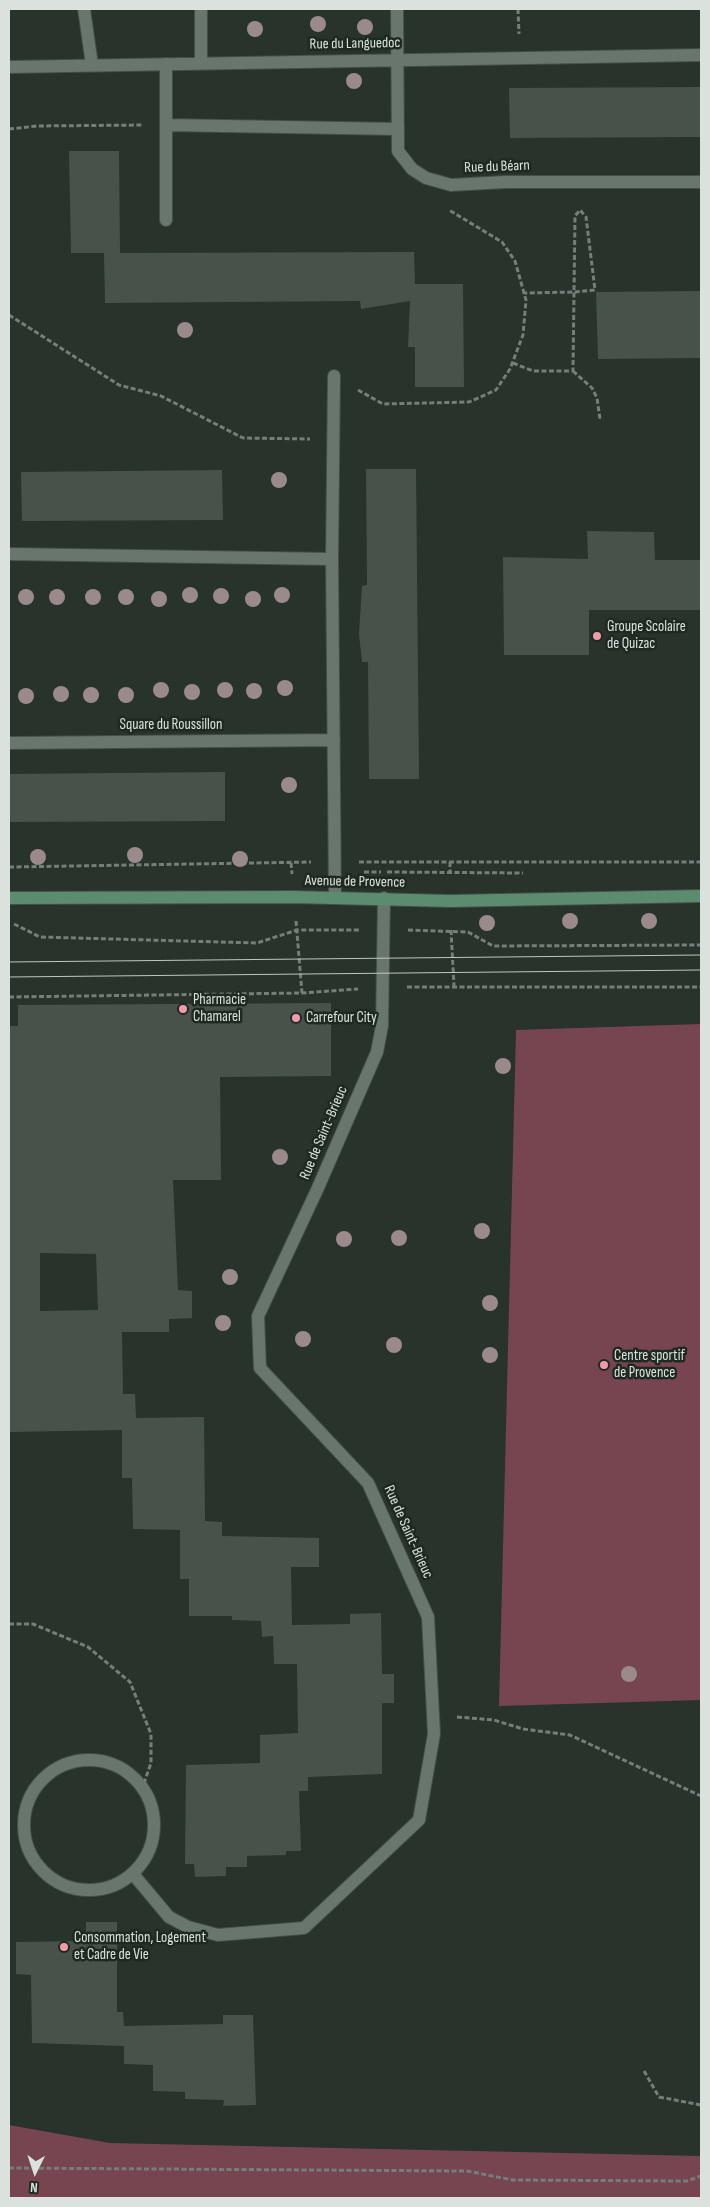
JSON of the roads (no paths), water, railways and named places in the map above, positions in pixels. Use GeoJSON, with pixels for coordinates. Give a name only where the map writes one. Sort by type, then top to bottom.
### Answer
{"type":"FeatureCollection","features":[{"type":"Feature","properties":{"kind":"street"},"geometry":{"type":"LineString","coordinates":[[84,9],[92,65]]}},
{"type":"Feature","properties":{"kind":"street"},"geometry":{"type":"LineString","coordinates":[[201,9],[201,62]]}},
{"type":"Feature","properties":{"kind":"street","name":"Rue du Béarn"},"geometry":{"type":"LineString","coordinates":[[397,9],[398,151],[412,169],[426,178],[451,185],[505,182],[701,182]]}},
{"type":"Feature","properties":{"kind":"street","name":"Rue du Languedoc"},"geometry":{"type":"LineString","coordinates":[[9,67],[201,62],[701,55]]}},
{"type":"Feature","properties":{"kind":"street"},"geometry":{"type":"LineString","coordinates":[[166,64],[166,220]]}},
{"type":"Feature","properties":{"kind":"street"},"geometry":{"type":"LineString","coordinates":[[166,125],[398,129]]}},
{"type":"Feature","properties":{"kind":"street"},"geometry":{"type":"LineString","coordinates":[[334,376],[332,559],[336,898]]}},
{"type":"Feature","properties":{"kind":"street"},"geometry":{"type":"LineString","coordinates":[[9,554],[332,559]]}},
{"type":"Feature","properties":{"kind":"street","name":"Square du Roussillon"},"geometry":{"type":"LineString","coordinates":[[9,743],[334,740]]}},
{"type":"Feature","properties":{"kind":"street","name":"Avenue de Provence"},"geometry":{"type":"LineString","coordinates":[[9,898],[294,897],[450,901],[701,896]]}},
{"type":"Feature","properties":{"kind":"street","name":"Rue de Saint-Brieuc"},"geometry":{"type":"LineString","coordinates":[[133,1874],[169,1917],[188,1927],[218,1935],[304,1928],[419,1820],[434,1734],[428,1617],[368,1484],[260,1368],[258,1316],[317,1190],[377,1052],[382,1026],[384,898]]}},
{"type":"Feature","properties":{"kind":"street"},"geometry":{"type":"LineString","coordinates":[[93,1759],[112,1764],[129,1773],[143,1786],[152,1804],[155,1823],[153,1842],[146,1860],[133,1874],[118,1884],[101,1890],[83,1890],[65,1886],[49,1877],[37,1864],[28,1848],[24,1830],[25,1812],[31,1795],[41,1780],[56,1768],[74,1761],[93,1759]]}},
{"type":"Feature","properties":{"kind":"tram line"},"geometry":{"type":"LineString","coordinates":[[9,962],[701,955]]}},
{"type":"Feature","properties":{"kind":"tram line"},"geometry":{"type":"LineString","coordinates":[[9,977],[701,970]]}},
{"type":"Feature","properties":{"kind":"place","name":"Groupe Scolaire de Quizac"},"geometry":{"type":"Point","coordinates":[597,636]}},
{"type":"Feature","properties":{"kind":"place","name":"Pharmacie Chamarel"},"geometry":{"type":"Point","coordinates":[183,1009]}},
{"type":"Feature","properties":{"kind":"place","name":"Carrefour City"},"geometry":{"type":"Point","coordinates":[296,1018]}},
{"type":"Feature","properties":{"kind":"place","name":"Centre sportif de Provence"},"geometry":{"type":"Point","coordinates":[604,1365]}},
{"type":"Feature","properties":{"kind":"place","name":"Consommation, Logement et Cadre de Vie"},"geometry":{"type":"Point","coordinates":[64,1947]}}]}
